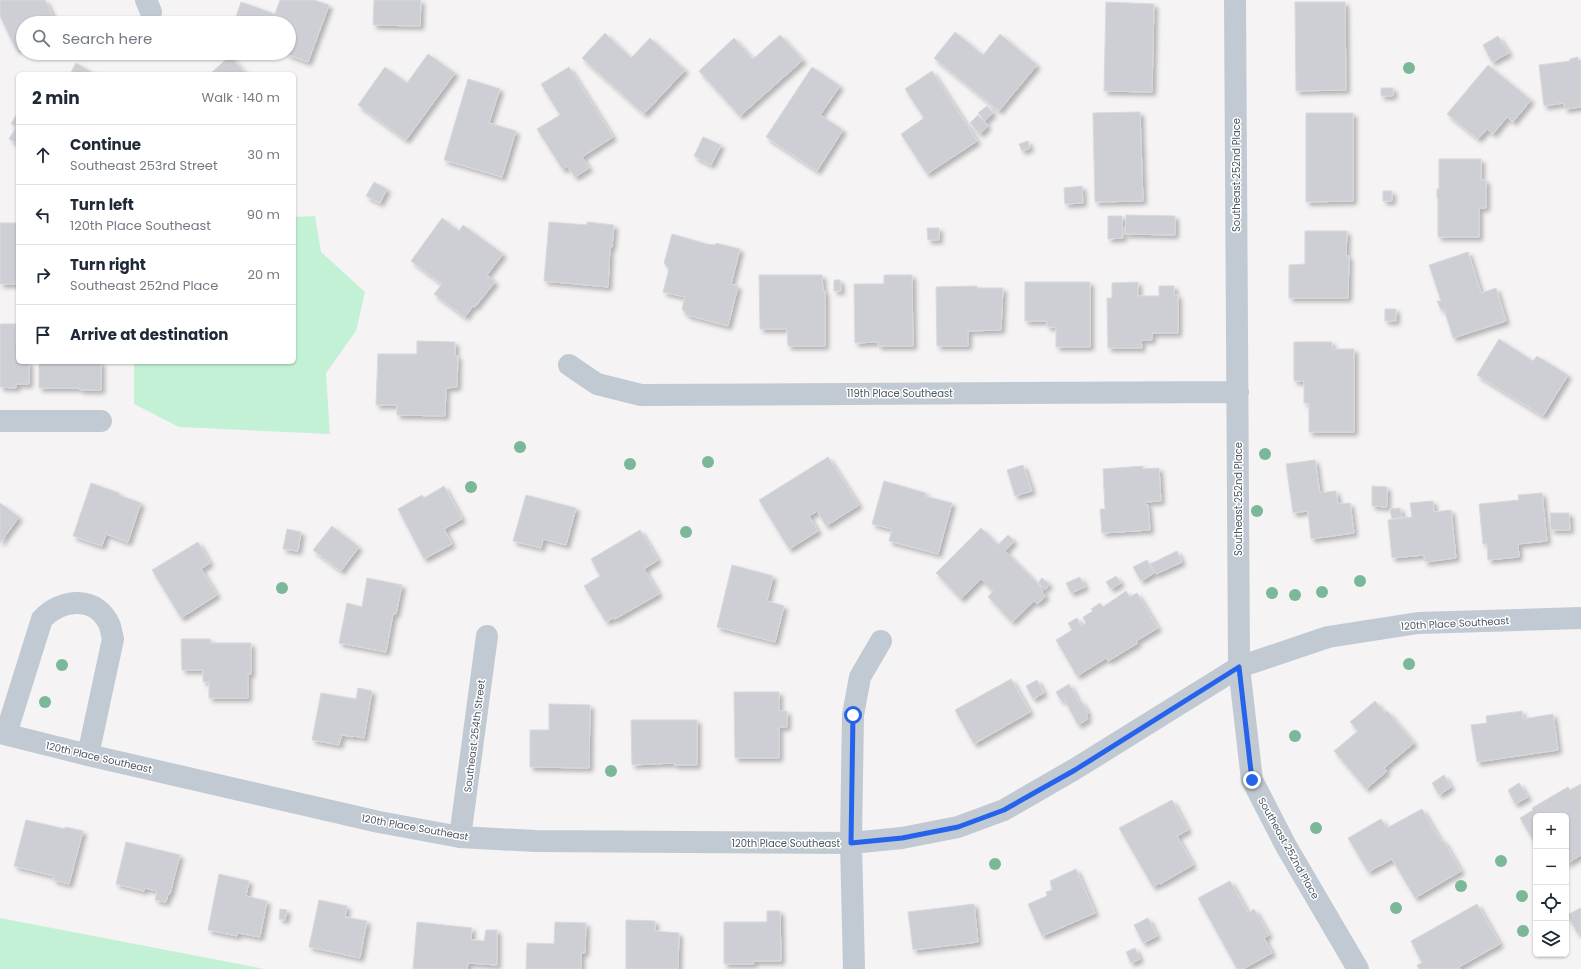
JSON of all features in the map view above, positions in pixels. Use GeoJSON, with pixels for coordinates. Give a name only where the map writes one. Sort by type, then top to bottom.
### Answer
{"type":"FeatureCollection","features":[{"type":"Feature","properties":{"kind":"street","name":"Southeast 252nd Place"},"geometry":{"type":"LineString","coordinates":[[1235,0],[1239,667],[1252,780],[1286,846],[1358,969]]}},
{"type":"Feature","properties":{"kind":"street","name":"119th Place Southeast"},"geometry":{"type":"LineString","coordinates":[[569,365],[597,384],[641,395],[1238,392]]}},
{"type":"Feature","properties":{"kind":"street"},"geometry":{"type":"LineString","coordinates":[[0,421],[101,421]]}},
{"type":"Feature","properties":{"kind":"street"},"geometry":{"type":"LineString","coordinates":[[3,734],[42,619],[49,611],[63,604],[82,604],[89,606],[101,614],[110,626],[113,639],[88,755]]}},
{"type":"Feature","properties":{"kind":"street","name":"120th Place Southeast"},"geometry":{"type":"LineString","coordinates":[[3,734],[379,822],[460,837],[535,841],[851,843],[902,838],[958,827],[1004,810],[1075,770],[1239,667],[1328,637],[1418,623],[1581,618]]}},
{"type":"Feature","properties":{"kind":"street","name":"Southeast 254th Street"},"geometry":{"type":"LineString","coordinates":[[460,837],[487,636]]}},
{"type":"Feature","properties":{"kind":"street"},"geometry":{"type":"LineString","coordinates":[[854,969],[851,843],[853,715],[860,677],[881,641]]}},
{"type":"Feature","properties":{"kind":"green space"},"geometry":{"type":"Polygon","coordinates":[[[315,216],[321,252],[365,292],[356,331],[326,373],[330,434],[179,427],[134,404],[134,364],[296,364],[296,217],[315,216]]]}},
{"type":"Feature","properties":{"kind":"green space"},"geometry":{"type":"Polygon","coordinates":[[[0,918],[265,969],[0,969],[0,918]]]}},
{"type":"Feature","properties":{"kind":"building"},"geometry":{"type":"Polygon","coordinates":[[[0,0],[45,0],[53,16],[16,16],[16,50],[0,16],[0,0]]]}},
{"type":"Feature","properties":{"kind":"building"},"geometry":{"type":"Polygon","coordinates":[[[280,0],[314,0],[329,5],[308,62],[296,58],[296,16],[236,16],[241,2],[275,14],[280,0]]]}},
{"type":"Feature","properties":{"kind":"building"},"geometry":{"type":"Polygon","coordinates":[[[374,0],[421,0],[420,26],[373,25],[374,0]]]}},
{"type":"Feature","properties":{"kind":"building"},"geometry":{"type":"Polygon","coordinates":[[[1106,2],[1154,4],[1152,92],[1104,91],[1106,2]]]}},
{"type":"Feature","properties":{"kind":"building"},"geometry":{"type":"Polygon","coordinates":[[[1295,2],[1345,2],[1346,90],[1296,91],[1295,2]]]}},
{"type":"Feature","properties":{"kind":"building"},"geometry":{"type":"Polygon","coordinates":[[[955,32],[983,55],[1000,34],[1037,65],[999,111],[934,58],[955,32]]]}},
{"type":"Feature","properties":{"kind":"building"},"geometry":{"type":"Polygon","coordinates":[[[605,33],[631,58],[650,38],[685,70],[644,114],[582,58],[605,33]]]}},
{"type":"Feature","properties":{"kind":"building"},"geometry":{"type":"Polygon","coordinates":[[[780,35],[803,60],[740,116],[699,71],[734,38],[753,59],[780,35]]]}},
{"type":"Feature","properties":{"kind":"building"},"geometry":{"type":"Polygon","coordinates":[[[1498,36],[1509,53],[1492,62],[1483,45],[1498,36]]]}},
{"type":"Feature","properties":{"kind":"building"},"geometry":{"type":"Polygon","coordinates":[[[428,54],[455,73],[406,140],[358,105],[385,67],[407,83],[428,54]]]}},
{"type":"Feature","properties":{"kind":"building"},"geometry":{"type":"Polygon","coordinates":[[[1578,57],[1578,60],[1581,60],[1581,107],[1565,109],[1564,103],[1544,106],[1539,65],[1570,61],[1570,59],[1578,57]]]}},
{"type":"Feature","properties":{"kind":"building"},"geometry":{"type":"Polygon","coordinates":[[[226,60],[234,60],[244,72],[212,72],[226,60]]]}},
{"type":"Feature","properties":{"kind":"building"},"geometry":{"type":"Polygon","coordinates":[[[76,63],[92,72],[71,72],[76,63]]]}},
{"type":"Feature","properties":{"kind":"building"},"geometry":{"type":"Polygon","coordinates":[[[1488,65],[1531,100],[1513,122],[1507,117],[1493,134],[1487,129],[1478,139],[1447,114],[1488,65]]]}},
{"type":"Feature","properties":{"kind":"building"},"geometry":{"type":"Polygon","coordinates":[[[569,67],[613,137],[582,157],[589,168],[575,177],[567,166],[563,170],[537,129],[560,115],[541,84],[569,67]]]}},
{"type":"Feature","properties":{"kind":"building"},"geometry":{"type":"Polygon","coordinates":[[[812,67],[840,86],[820,115],[843,130],[817,171],[766,137],[812,67]]]}},
{"type":"Feature","properties":{"kind":"building"},"geometry":{"type":"Polygon","coordinates":[[[932,71],[977,141],[927,174],[901,134],[924,118],[905,89],[932,71]]]}},
{"type":"Feature","properties":{"kind":"building"},"geometry":{"type":"Polygon","coordinates":[[[468,79],[500,89],[489,123],[516,131],[502,177],[444,160],[468,79]]]}},
{"type":"Feature","properties":{"kind":"building"},"geometry":{"type":"Polygon","coordinates":[[[1381,88],[1393,88],[1393,96],[1381,96],[1381,88]]]}},
{"type":"Feature","properties":{"kind":"building"},"geometry":{"type":"Polygon","coordinates":[[[987,106],[993,113],[985,121],[978,113],[987,106]]]}},
{"type":"Feature","properties":{"kind":"building"},"geometry":{"type":"Polygon","coordinates":[[[1140,112],[1143,201],[1095,202],[1093,113],[1140,112]]]}},
{"type":"Feature","properties":{"kind":"building"},"geometry":{"type":"Polygon","coordinates":[[[1306,113],[1353,113],[1353,201],[1306,202],[1306,113]]]}},
{"type":"Feature","properties":{"kind":"building"},"geometry":{"type":"Polygon","coordinates":[[[16,115],[16,127],[11,124],[16,115]]]}},
{"type":"Feature","properties":{"kind":"building"},"geometry":{"type":"Polygon","coordinates":[[[978,115],[988,126],[980,134],[970,123],[978,115]]]}},
{"type":"Feature","properties":{"kind":"building"},"geometry":{"type":"Polygon","coordinates":[[[16,127],[16,143],[9,139],[16,127]]]}},
{"type":"Feature","properties":{"kind":"building"},"geometry":{"type":"Polygon","coordinates":[[[703,137],[721,145],[711,165],[694,156],[703,137]]]}},
{"type":"Feature","properties":{"kind":"building"},"geometry":{"type":"Polygon","coordinates":[[[1028,141],[1030,148],[1022,151],[1019,144],[1028,141]]]}},
{"type":"Feature","properties":{"kind":"building"},"geometry":{"type":"Polygon","coordinates":[[[1439,159],[1481,159],[1481,180],[1486,180],[1486,208],[1479,208],[1479,237],[1438,237],[1437,189],[1439,189],[1439,159]]]}},
{"type":"Feature","properties":{"kind":"building"},"geometry":{"type":"Polygon","coordinates":[[[374,182],[387,189],[380,203],[366,196],[374,182]]]}},
{"type":"Feature","properties":{"kind":"building"},"geometry":{"type":"Polygon","coordinates":[[[1082,186],[1083,203],[1065,204],[1064,188],[1082,186]]]}},
{"type":"Feature","properties":{"kind":"building"},"geometry":{"type":"Polygon","coordinates":[[[1383,191],[1392,191],[1392,201],[1383,201],[1383,191]]]}},
{"type":"Feature","properties":{"kind":"building"},"geometry":{"type":"Polygon","coordinates":[[[1126,215],[1175,216],[1175,235],[1125,234],[1126,215]]]}},
{"type":"Feature","properties":{"kind":"building"},"geometry":{"type":"Polygon","coordinates":[[[1108,216],[1122,216],[1123,238],[1108,239],[1108,216]]]}},
{"type":"Feature","properties":{"kind":"building"},"geometry":{"type":"Polygon","coordinates":[[[442,218],[459,231],[463,225],[503,254],[487,275],[495,282],[465,317],[434,294],[442,284],[411,261],[442,218]]]}},
{"type":"Feature","properties":{"kind":"building"},"geometry":{"type":"Polygon","coordinates":[[[549,222],[587,225],[587,222],[614,225],[612,247],[610,247],[608,287],[544,281],[549,222]]]}},
{"type":"Feature","properties":{"kind":"building"},"geometry":{"type":"Polygon","coordinates":[[[0,223],[16,223],[16,284],[0,284],[0,223]]]}},
{"type":"Feature","properties":{"kind":"building"},"geometry":{"type":"Polygon","coordinates":[[[927,228],[939,228],[939,240],[928,240],[927,228]]]}},
{"type":"Feature","properties":{"kind":"building"},"geometry":{"type":"Polygon","coordinates":[[[1305,231],[1347,231],[1346,256],[1349,256],[1348,298],[1289,298],[1289,265],[1305,264],[1305,231]]]}},
{"type":"Feature","properties":{"kind":"building"},"geometry":{"type":"Polygon","coordinates":[[[672,234],[707,244],[715,245],[716,243],[740,249],[731,284],[738,286],[728,326],[687,315],[682,309],[685,297],[663,292],[669,269],[664,263],[672,234]]]}},
{"type":"Feature","properties":{"kind":"building"},"geometry":{"type":"Polygon","coordinates":[[[1468,252],[1481,293],[1496,288],[1506,321],[1453,338],[1444,309],[1441,310],[1437,301],[1441,301],[1429,265],[1468,252]]]}},
{"type":"Feature","properties":{"kind":"building"},"geometry":{"type":"Polygon","coordinates":[[[759,275],[822,275],[823,291],[825,291],[825,346],[788,346],[787,329],[760,329],[759,275]]]}},
{"type":"Feature","properties":{"kind":"building"},"geometry":{"type":"Polygon","coordinates":[[[884,275],[912,275],[913,346],[878,346],[878,342],[855,343],[854,284],[884,284],[884,275]]]}},
{"type":"Feature","properties":{"kind":"building"},"geometry":{"type":"Polygon","coordinates":[[[834,280],[840,280],[841,291],[834,291],[834,280]]]}},
{"type":"Feature","properties":{"kind":"building"},"geometry":{"type":"Polygon","coordinates":[[[1025,282],[1090,282],[1090,347],[1056,347],[1056,327],[1047,327],[1047,321],[1025,321],[1025,282]]]}},
{"type":"Feature","properties":{"kind":"building"},"geometry":{"type":"Polygon","coordinates":[[[1138,282],[1138,296],[1159,296],[1159,286],[1174,286],[1174,295],[1178,295],[1178,333],[1152,333],[1152,340],[1141,340],[1142,348],[1108,348],[1107,298],[1112,298],[1112,283],[1138,282]]]}},
{"type":"Feature","properties":{"kind":"building"},"geometry":{"type":"Polygon","coordinates":[[[977,286],[977,288],[1003,288],[1001,330],[968,331],[968,346],[937,346],[936,287],[977,286]]]}},
{"type":"Feature","properties":{"kind":"building"},"geometry":{"type":"Polygon","coordinates":[[[1385,309],[1396,309],[1396,321],[1385,321],[1385,309]]]}},
{"type":"Feature","properties":{"kind":"building"},"geometry":{"type":"Polygon","coordinates":[[[0,324],[16,324],[16,364],[29,364],[29,384],[16,384],[16,388],[0,387],[0,324]]]}},
{"type":"Feature","properties":{"kind":"building"},"geometry":{"type":"Polygon","coordinates":[[[1499,339],[1533,361],[1537,356],[1568,375],[1543,416],[1477,375],[1499,339]]]}},
{"type":"Feature","properties":{"kind":"building"},"geometry":{"type":"Polygon","coordinates":[[[417,341],[455,342],[455,356],[458,356],[457,387],[446,388],[445,416],[397,415],[397,405],[376,405],[378,354],[417,354],[417,341]]]}},
{"type":"Feature","properties":{"kind":"building"},"geometry":{"type":"Polygon","coordinates":[[[1294,342],[1332,342],[1332,349],[1354,349],[1354,432],[1309,432],[1309,403],[1304,403],[1304,381],[1294,381],[1294,342]]]}},
{"type":"Feature","properties":{"kind":"building"},"geometry":{"type":"Polygon","coordinates":[[[39,364],[101,364],[101,390],[80,390],[79,388],[39,388],[39,364]]]}},
{"type":"Feature","properties":{"kind":"building"},"geometry":{"type":"Polygon","coordinates":[[[828,457],[859,505],[826,526],[817,511],[809,516],[818,531],[789,549],[759,500],[828,457]]]}},
{"type":"Feature","properties":{"kind":"building"},"geometry":{"type":"Polygon","coordinates":[[[1315,460],[1320,493],[1336,491],[1338,504],[1350,503],[1354,533],[1311,539],[1308,511],[1293,513],[1286,464],[1315,460]]]}},
{"type":"Feature","properties":{"kind":"building"},"geometry":{"type":"Polygon","coordinates":[[[1023,465],[1032,491],[1015,496],[1007,470],[1023,465]]]}},
{"type":"Feature","properties":{"kind":"building"},"geometry":{"type":"Polygon","coordinates":[[[1143,466],[1143,469],[1159,468],[1161,501],[1145,502],[1145,505],[1148,505],[1150,530],[1102,533],[1100,509],[1105,509],[1103,469],[1143,466]]]}},
{"type":"Feature","properties":{"kind":"building"},"geometry":{"type":"Polygon","coordinates":[[[884,481],[926,493],[925,496],[952,503],[938,554],[889,541],[892,529],[872,524],[884,481]]]}},
{"type":"Feature","properties":{"kind":"building"},"geometry":{"type":"Polygon","coordinates":[[[91,483],[141,503],[128,542],[106,534],[102,546],[73,536],[91,483]]]}},
{"type":"Feature","properties":{"kind":"building"},"geometry":{"type":"Polygon","coordinates":[[[444,486],[462,519],[444,529],[452,544],[424,559],[398,509],[422,495],[424,498],[444,486]]]}},
{"type":"Feature","properties":{"kind":"building"},"geometry":{"type":"Polygon","coordinates":[[[1372,486],[1387,487],[1387,507],[1372,506],[1372,486]]]}},
{"type":"Feature","properties":{"kind":"building"},"geometry":{"type":"Polygon","coordinates":[[[1542,493],[1547,541],[1518,544],[1519,557],[1488,560],[1487,544],[1483,544],[1479,504],[1519,500],[1518,495],[1542,493]]]}},
{"type":"Feature","properties":{"kind":"building"},"geometry":{"type":"Polygon","coordinates":[[[526,495],[576,508],[566,545],[543,539],[541,548],[513,541],[526,495]]]}},
{"type":"Feature","properties":{"kind":"building"},"geometry":{"type":"Polygon","coordinates":[[[1433,501],[1434,512],[1451,510],[1456,558],[1425,562],[1424,555],[1392,558],[1388,520],[1412,517],[1410,503],[1433,501]]]}},
{"type":"Feature","properties":{"kind":"building"},"geometry":{"type":"Polygon","coordinates":[[[0,503],[19,517],[0,543],[0,503]]]}},
{"type":"Feature","properties":{"kind":"building"},"geometry":{"type":"Polygon","coordinates":[[[1400,508],[1402,517],[1392,519],[1390,509],[1400,508]]]}},
{"type":"Feature","properties":{"kind":"building"},"geometry":{"type":"Polygon","coordinates":[[[1550,513],[1569,513],[1570,530],[1551,530],[1550,513]]]}},
{"type":"Feature","properties":{"kind":"building"},"geometry":{"type":"Polygon","coordinates":[[[332,526],[359,547],[341,571],[313,550],[332,526]]]}},
{"type":"Feature","properties":{"kind":"building"},"geometry":{"type":"Polygon","coordinates":[[[981,528],[998,545],[1008,535],[1014,541],[1005,551],[1044,590],[1042,592],[1046,596],[1037,604],[1034,601],[1012,622],[988,597],[993,591],[981,579],[961,599],[936,573],[981,528]]]}},
{"type":"Feature","properties":{"kind":"building"},"geometry":{"type":"Polygon","coordinates":[[[287,529],[301,532],[298,551],[283,549],[287,529]]]}},
{"type":"Feature","properties":{"kind":"building"},"geometry":{"type":"Polygon","coordinates":[[[640,530],[658,560],[644,569],[659,594],[615,619],[613,618],[606,622],[584,586],[600,576],[591,559],[640,530]]]}},
{"type":"Feature","properties":{"kind":"building"},"geometry":{"type":"Polygon","coordinates":[[[198,542],[210,563],[201,569],[217,595],[181,618],[152,570],[198,542]]]}},
{"type":"Feature","properties":{"kind":"building"},"geometry":{"type":"Polygon","coordinates":[[[1177,551],[1182,562],[1156,574],[1150,564],[1177,551]]]}},
{"type":"Feature","properties":{"kind":"building"},"geometry":{"type":"Polygon","coordinates":[[[1147,560],[1154,573],[1141,581],[1133,567],[1147,560]]]}},
{"type":"Feature","properties":{"kind":"building"},"geometry":{"type":"Polygon","coordinates":[[[732,565],[773,576],[767,601],[784,606],[775,642],[717,627],[732,565]]]}},
{"type":"Feature","properties":{"kind":"building"},"geometry":{"type":"Polygon","coordinates":[[[1116,576],[1121,583],[1111,589],[1106,582],[1116,576]]]}},
{"type":"Feature","properties":{"kind":"building"},"geometry":{"type":"Polygon","coordinates":[[[1080,577],[1085,587],[1071,593],[1066,583],[1080,577]]]}},
{"type":"Feature","properties":{"kind":"building"},"geometry":{"type":"Polygon","coordinates":[[[367,578],[402,585],[396,614],[393,614],[386,652],[339,643],[347,603],[362,607],[367,578]]]}},
{"type":"Feature","properties":{"kind":"building"},"geometry":{"type":"Polygon","coordinates":[[[1042,578],[1049,584],[1046,589],[1038,583],[1042,578]]]}},
{"type":"Feature","properties":{"kind":"building"},"geometry":{"type":"Polygon","coordinates":[[[1126,591],[1130,597],[1137,593],[1158,628],[1136,641],[1138,643],[1108,661],[1106,658],[1077,676],[1056,640],[1072,630],[1068,623],[1077,618],[1081,626],[1086,623],[1083,617],[1093,611],[1091,609],[1100,603],[1103,607],[1126,591]]]}},
{"type":"Feature","properties":{"kind":"building"},"geometry":{"type":"Polygon","coordinates":[[[181,639],[210,639],[211,643],[251,643],[251,674],[248,674],[248,698],[209,698],[209,682],[203,682],[203,670],[182,670],[181,639]]]}},
{"type":"Feature","properties":{"kind":"building"},"geometry":{"type":"Polygon","coordinates":[[[1011,679],[1030,712],[974,744],[955,710],[1011,679]]]}},
{"type":"Feature","properties":{"kind":"building"},"geometry":{"type":"Polygon","coordinates":[[[1037,680],[1044,693],[1033,699],[1026,686],[1037,680]]]}},
{"type":"Feature","properties":{"kind":"building"},"geometry":{"type":"Polygon","coordinates":[[[1069,684],[1079,702],[1081,701],[1088,713],[1086,714],[1088,719],[1078,725],[1064,699],[1061,701],[1056,692],[1069,684]]]}},
{"type":"Feature","properties":{"kind":"building"},"geometry":{"type":"Polygon","coordinates":[[[358,688],[372,691],[364,738],[342,734],[339,745],[312,740],[321,693],[356,699],[358,688]]]}},
{"type":"Feature","properties":{"kind":"building"},"geometry":{"type":"Polygon","coordinates":[[[734,692],[779,692],[779,711],[787,711],[787,727],[779,727],[779,758],[735,758],[734,692]]]}},
{"type":"Feature","properties":{"kind":"building"},"geometry":{"type":"Polygon","coordinates":[[[1375,701],[1385,713],[1387,711],[1414,743],[1384,768],[1387,771],[1366,789],[1334,751],[1358,731],[1350,722],[1375,701]]]}},
{"type":"Feature","properties":{"kind":"building"},"geometry":{"type":"Polygon","coordinates":[[[549,704],[590,705],[589,768],[530,767],[530,730],[549,730],[549,704]]]}},
{"type":"Feature","properties":{"kind":"building"},"geometry":{"type":"Polygon","coordinates":[[[1522,711],[1523,719],[1553,714],[1558,750],[1477,762],[1471,725],[1487,723],[1486,716],[1522,711]]]}},
{"type":"Feature","properties":{"kind":"building"},"geometry":{"type":"Polygon","coordinates":[[[631,720],[697,720],[697,765],[674,765],[674,763],[632,765],[631,720]]]}},
{"type":"Feature","properties":{"kind":"building"},"geometry":{"type":"Polygon","coordinates":[[[1444,775],[1451,787],[1439,795],[1432,783],[1444,775]]]}},
{"type":"Feature","properties":{"kind":"building"},"geometry":{"type":"Polygon","coordinates":[[[1519,783],[1528,797],[1515,804],[1508,790],[1519,783]]]}},
{"type":"Feature","properties":{"kind":"building"},"geometry":{"type":"Polygon","coordinates":[[[1581,784],[1581,855],[1569,862],[1569,813],[1533,813],[1533,841],[1520,818],[1533,810],[1532,808],[1568,787],[1570,790],[1581,784]]]}},
{"type":"Feature","properties":{"kind":"building"},"geometry":{"type":"Polygon","coordinates":[[[1172,800],[1188,830],[1177,836],[1193,865],[1153,887],[1119,828],[1172,800]]]}},
{"type":"Feature","properties":{"kind":"building"},"geometry":{"type":"Polygon","coordinates":[[[1422,809],[1441,841],[1443,840],[1461,871],[1415,898],[1392,859],[1368,872],[1348,838],[1381,819],[1387,828],[1422,809]]]}},
{"type":"Feature","properties":{"kind":"building"},"geometry":{"type":"Polygon","coordinates":[[[26,820],[65,829],[65,827],[83,831],[69,884],[53,880],[54,876],[14,866],[26,820]]]}},
{"type":"Feature","properties":{"kind":"building"},"geometry":{"type":"Polygon","coordinates":[[[126,842],[180,855],[170,894],[168,894],[166,902],[155,900],[157,891],[145,888],[144,891],[116,884],[126,842]]]}},
{"type":"Feature","properties":{"kind":"building"},"geometry":{"type":"Polygon","coordinates":[[[1076,869],[1095,913],[1042,936],[1028,904],[1047,896],[1046,892],[1052,890],[1050,881],[1076,869]]]}},
{"type":"Feature","properties":{"kind":"building"},"geometry":{"type":"Polygon","coordinates":[[[219,874],[249,881],[246,896],[267,901],[260,937],[238,933],[237,936],[208,930],[219,874]]]}},
{"type":"Feature","properties":{"kind":"building"},"geometry":{"type":"Polygon","coordinates":[[[1230,881],[1248,913],[1254,909],[1269,935],[1264,938],[1272,953],[1243,969],[1237,969],[1198,898],[1230,881]]]}},
{"type":"Feature","properties":{"kind":"building"},"geometry":{"type":"Polygon","coordinates":[[[319,900],[347,906],[345,917],[367,921],[360,958],[309,947],[319,900]]]}},
{"type":"Feature","properties":{"kind":"building"},"geometry":{"type":"Polygon","coordinates":[[[974,904],[978,942],[913,950],[908,912],[974,904]]]}},
{"type":"Feature","properties":{"kind":"building"},"geometry":{"type":"Polygon","coordinates":[[[1477,904],[1500,944],[1459,967],[1460,969],[1419,969],[1417,965],[1422,963],[1411,941],[1477,904]]]}},
{"type":"Feature","properties":{"kind":"building"},"geometry":{"type":"Polygon","coordinates":[[[1581,908],[1581,932],[1578,934],[1569,918],[1569,914],[1581,908]]]}},
{"type":"Feature","properties":{"kind":"building"},"geometry":{"type":"Polygon","coordinates":[[[280,909],[287,910],[285,920],[279,919],[280,909]]]}},
{"type":"Feature","properties":{"kind":"building"},"geometry":{"type":"Polygon","coordinates":[[[767,911],[780,911],[781,961],[753,961],[754,964],[724,964],[724,922],[767,922],[767,911]]]}},
{"type":"Feature","properties":{"kind":"building"},"geometry":{"type":"Polygon","coordinates":[[[1148,918],[1157,936],[1143,943],[1134,925],[1148,918]]]}},
{"type":"Feature","properties":{"kind":"building"},"geometry":{"type":"Polygon","coordinates":[[[626,920],[655,921],[655,931],[679,933],[678,969],[626,969],[626,920]]]}},
{"type":"Feature","properties":{"kind":"building"},"geometry":{"type":"Polygon","coordinates":[[[417,922],[472,928],[471,940],[484,941],[486,930],[497,930],[497,965],[468,963],[467,969],[413,969],[417,922]]]}},
{"type":"Feature","properties":{"kind":"building"},"geometry":{"type":"Polygon","coordinates":[[[555,922],[586,923],[585,953],[581,953],[581,969],[526,969],[527,943],[554,944],[555,922]]]}},
{"type":"Feature","properties":{"kind":"building"},"geometry":{"type":"Polygon","coordinates":[[[1135,948],[1140,959],[1131,963],[1126,952],[1135,948]]]}},
{"type":"Feature","properties":{"kind":"route"},"geometry":{"type":"LineString","coordinates":[[853,715],[851,843],[902,838],[958,827],[1004,810],[1075,770],[1239,667],[1252,780]]}}]}
